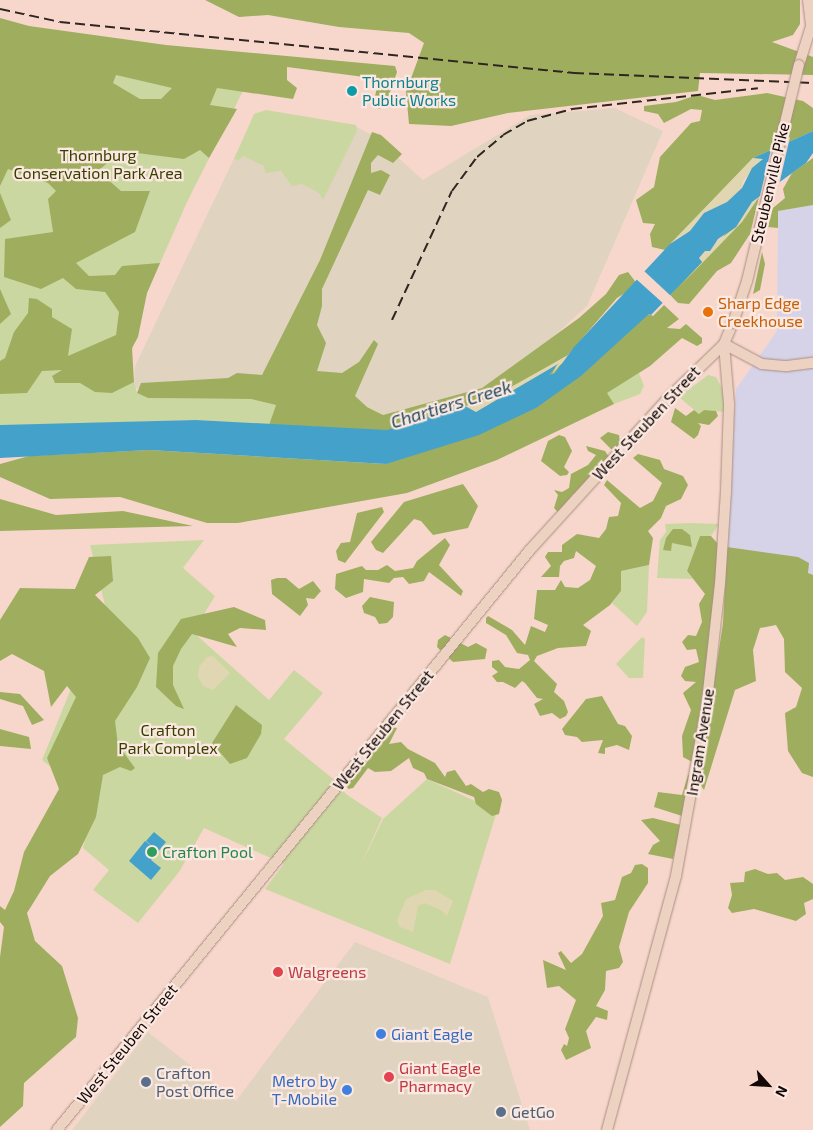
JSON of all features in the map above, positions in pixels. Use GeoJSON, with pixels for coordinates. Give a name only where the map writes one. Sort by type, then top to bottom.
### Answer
{"type":"FeatureCollection","features":[{"type":"Feature","properties":{"kind":"main road"},"geometry":{"type":"LineString","coordinates":[[808,0],[812,22]]}},
{"type":"Feature","properties":{"kind":"main road","name":"Steubenville Pike"},"geometry":{"type":"LineString","coordinates":[[724,344],[747,281],[799,65],[812,22]]}},
{"type":"Feature","properties":{"kind":"main road"},"geometry":{"type":"LineString","coordinates":[[724,344],[762,364],[787,366],[813,363]]}},
{"type":"Feature","properties":{"kind":"main road","name":"West Steuben Street"},"geometry":{"type":"LineString","coordinates":[[57,1130],[529,551],[642,426],[724,344]]}},
{"type":"Feature","properties":{"kind":"main road","name":"Ingram Avenue"},"geometry":{"type":"LineString","coordinates":[[607,1130],[676,876],[706,710],[720,584],[726,490],[728,404],[724,344]]}},
{"type":"Feature","properties":{"kind":"shaded area"},"geometry":{"type":"Polygon","coordinates":[[[615,108],[663,131],[587,306],[554,336],[482,388],[383,415],[361,404],[134,388],[135,366],[238,150],[355,126],[374,136],[423,180],[530,115],[615,108]]]}},
{"type":"Feature","properties":{"kind":"shaded area"},"geometry":{"type":"Polygon","coordinates":[[[813,205],[813,575],[727,547],[736,389],[777,331],[778,211],[813,205]]]}},
{"type":"Feature","properties":{"kind":"shaded area"},"geometry":{"type":"Polygon","coordinates":[[[355,942],[488,997],[530,1130],[72,1130],[148,1032],[236,1101],[355,942]]]}},
{"type":"Feature","properties":{"kind":"green space"},"geometry":{"type":"Polygon","coordinates":[[[205,0],[800,0],[800,24],[793,35],[772,42],[813,57],[813,75],[700,73],[698,91],[508,113],[451,126],[409,124],[406,92],[424,43],[409,33],[339,27],[268,15],[239,17],[205,0]]]}},
{"type":"Feature","properties":{"kind":"green space","name":"Thornburg Conservation Park Area"},"geometry":{"type":"Polygon","coordinates":[[[0,18],[29,26],[166,45],[395,66],[397,72],[385,107],[379,109],[373,105],[378,83],[372,78],[287,67],[287,80],[297,88],[293,99],[217,88],[210,105],[237,109],[209,158],[200,150],[184,159],[121,151],[98,171],[121,191],[150,191],[135,232],[76,263],[89,276],[115,275],[122,266],[160,263],[147,293],[138,337],[132,348],[134,382],[112,393],[95,392],[80,383],[55,383],[52,376],[62,370],[42,371],[27,393],[0,394],[0,361],[5,358],[14,332],[28,313],[29,298],[37,299],[52,309],[52,317],[72,329],[68,356],[116,335],[119,312],[105,292],[76,289],[63,278],[41,289],[4,277],[5,239],[53,232],[48,199],[56,191],[48,183],[8,169],[0,186],[0,18]],[[116,75],[113,83],[140,99],[161,99],[172,88],[116,75]]]}},
{"type":"Feature","properties":{"kind":"green space","name":"Thornburg Conservation Park Area"},"geometry":{"type":"Polygon","coordinates":[[[0,40],[246,85],[187,202],[147,293],[124,382],[134,382],[137,393],[148,398],[251,399],[276,405],[269,425],[196,420],[0,426],[0,40]]]}},
{"type":"Feature","properties":{"kind":"green space"},"geometry":{"type":"Polygon","coordinates":[[[767,93],[803,101],[813,108],[813,131],[753,158],[665,250],[652,247],[650,234],[655,224],[643,223],[636,200],[654,187],[660,157],[691,123],[700,121],[702,110],[691,109],[664,123],[658,114],[644,111],[644,106],[676,102],[697,95],[715,100],[767,93]]]}},
{"type":"Feature","properties":{"kind":"green space"},"geometry":{"type":"Polygon","coordinates":[[[266,110],[356,125],[357,131],[323,200],[319,193],[302,184],[292,186],[281,171],[265,173],[264,166],[243,156],[239,160],[234,159],[254,114],[266,110]]]}},
{"type":"Feature","properties":{"kind":"green space"},"geometry":{"type":"Polygon","coordinates":[[[372,132],[381,135],[402,154],[393,163],[378,155],[371,163],[371,173],[381,170],[390,175],[380,195],[368,190],[322,289],[322,306],[317,325],[326,343],[317,371],[342,373],[359,362],[374,340],[378,344],[355,396],[367,407],[383,415],[482,388],[579,318],[606,294],[619,275],[628,272],[638,285],[617,298],[567,356],[497,395],[385,435],[349,434],[312,426],[275,430],[269,425],[276,405],[251,399],[148,398],[137,393],[141,383],[228,378],[237,373],[262,375],[320,260],[372,132]]]}},
{"type":"Feature","properties":{"kind":"green space"},"geometry":{"type":"Polygon","coordinates":[[[813,158],[813,205],[778,211],[778,228],[768,227],[773,208],[785,198],[783,189],[792,173],[813,158]]]}},
{"type":"Feature","properties":{"kind":"green space"},"geometry":{"type":"Polygon","coordinates":[[[0,193],[11,220],[0,228],[0,193]]]}},
{"type":"Feature","properties":{"kind":"green space"},"geometry":{"type":"Polygon","coordinates":[[[759,197],[750,234],[731,263],[717,271],[689,304],[678,303],[670,295],[759,197]]]}},
{"type":"Feature","properties":{"kind":"green space"},"geometry":{"type":"Polygon","coordinates":[[[762,252],[765,264],[760,290],[753,294],[762,252]]]}},
{"type":"Feature","properties":{"kind":"green space"},"geometry":{"type":"Polygon","coordinates":[[[0,289],[11,314],[0,324],[0,289]]]}},
{"type":"Feature","properties":{"kind":"green space"},"geometry":{"type":"Polygon","coordinates":[[[664,305],[679,319],[667,328],[680,329],[686,324],[702,338],[702,343],[697,346],[682,338],[650,366],[607,393],[614,404],[497,460],[407,493],[238,523],[207,523],[120,497],[50,499],[0,477],[0,464],[29,456],[149,450],[386,464],[649,314],[653,316],[664,305]]]}},
{"type":"Feature","properties":{"kind":"green space"},"geometry":{"type":"Polygon","coordinates":[[[639,373],[644,386],[640,394],[614,404],[606,393],[639,373]]]}},
{"type":"Feature","properties":{"kind":"green space"},"geometry":{"type":"Polygon","coordinates":[[[708,375],[716,377],[724,392],[724,412],[704,410],[699,414],[679,397],[708,375]]]}},
{"type":"Feature","properties":{"kind":"green space"},"geometry":{"type":"Polygon","coordinates":[[[675,408],[686,416],[694,410],[699,414],[704,410],[716,411],[718,416],[709,425],[698,423],[701,426],[698,435],[694,439],[671,422],[675,408]]]}},
{"type":"Feature","properties":{"kind":"green space"},"geometry":{"type":"Polygon","coordinates":[[[608,432],[619,435],[620,444],[613,451],[600,438],[608,432]]]}},
{"type":"Feature","properties":{"kind":"green space"},"geometry":{"type":"Polygon","coordinates":[[[559,435],[565,437],[572,451],[564,467],[569,472],[567,475],[560,476],[541,461],[548,441],[559,435]]]}},
{"type":"Feature","properties":{"kind":"green space"},"geometry":{"type":"Polygon","coordinates":[[[586,446],[605,451],[609,457],[585,492],[573,494],[559,513],[554,508],[558,495],[554,490],[562,492],[569,488],[571,474],[588,465],[596,455],[588,451],[586,446]]]}},
{"type":"Feature","properties":{"kind":"green space"},"geometry":{"type":"Polygon","coordinates":[[[638,454],[660,460],[664,469],[683,476],[688,485],[681,499],[666,506],[661,518],[648,531],[653,538],[649,565],[621,571],[621,591],[610,605],[583,625],[591,631],[586,646],[558,648],[537,656],[534,661],[557,684],[554,692],[564,701],[568,712],[566,716],[560,719],[552,713],[540,716],[534,704],[543,699],[537,698],[525,683],[522,681],[515,688],[503,682],[497,682],[492,676],[498,672],[492,667],[492,661],[499,660],[505,667],[519,669],[530,660],[528,655],[517,653],[506,635],[486,623],[486,618],[488,616],[512,630],[525,645],[531,626],[545,632],[548,625],[534,619],[537,590],[555,590],[561,580],[565,587],[578,588],[590,580],[596,566],[576,551],[574,558],[564,561],[560,566],[559,577],[541,577],[551,566],[545,557],[548,552],[562,552],[562,545],[577,534],[599,538],[606,529],[609,517],[618,516],[621,503],[604,485],[607,480],[640,508],[653,501],[662,483],[633,458],[638,454]]]}},
{"type":"Feature","properties":{"kind":"green space"},"geometry":{"type":"Polygon","coordinates":[[[463,484],[478,506],[468,528],[433,535],[421,521],[414,519],[383,553],[376,550],[371,542],[404,502],[463,484]]]}},
{"type":"Feature","properties":{"kind":"green space"},"geometry":{"type":"Polygon","coordinates":[[[0,499],[56,515],[123,511],[193,526],[0,531],[0,499]]]}},
{"type":"Feature","properties":{"kind":"green space"},"geometry":{"type":"Polygon","coordinates":[[[382,507],[384,512],[345,563],[338,560],[336,551],[341,543],[350,542],[357,513],[382,507]]]}},
{"type":"Feature","properties":{"kind":"green space"},"geometry":{"type":"Polygon","coordinates":[[[665,524],[719,524],[711,536],[700,536],[687,571],[693,579],[657,578],[660,540],[666,532],[665,524]]]}},
{"type":"Feature","properties":{"kind":"green space"},"geometry":{"type":"Polygon","coordinates":[[[673,529],[682,529],[690,535],[692,547],[672,543],[671,551],[663,550],[666,538],[673,529]]]}},
{"type":"Feature","properties":{"kind":"green space"},"geometry":{"type":"Polygon","coordinates":[[[700,536],[711,536],[718,544],[716,606],[694,763],[683,757],[682,736],[691,710],[683,693],[696,682],[685,681],[681,676],[685,667],[699,662],[696,649],[687,650],[682,642],[688,635],[696,636],[702,622],[699,604],[705,594],[687,571],[700,536]]]}},
{"type":"Feature","properties":{"kind":"green space"},"geometry":{"type":"Polygon","coordinates":[[[445,538],[450,545],[439,565],[463,591],[461,596],[429,572],[424,581],[409,584],[403,577],[394,578],[389,583],[364,579],[363,592],[346,598],[335,589],[336,574],[362,566],[366,570],[378,570],[387,565],[395,571],[413,568],[417,561],[445,538]]]}},
{"type":"Feature","properties":{"kind":"green space","name":"Crafton Park Complex"},"geometry":{"type":"Polygon","coordinates":[[[204,540],[183,568],[215,596],[193,632],[269,700],[294,670],[323,693],[284,739],[332,778],[346,794],[382,818],[360,867],[383,819],[427,779],[497,811],[450,964],[265,889],[284,864],[204,828],[179,872],[138,923],[93,890],[109,870],[83,848],[93,799],[42,760],[105,605],[90,545],[204,540]]]}},
{"type":"Feature","properties":{"kind":"green space"},"geometry":{"type":"Polygon","coordinates":[[[727,547],[798,557],[809,563],[808,573],[813,575],[813,777],[802,773],[788,751],[785,713],[796,707],[802,688],[785,672],[784,639],[776,625],[760,628],[753,650],[756,681],[735,690],[704,790],[699,783],[723,623],[727,547]]]}},
{"type":"Feature","properties":{"kind":"green space"},"geometry":{"type":"Polygon","coordinates":[[[111,556],[113,581],[95,595],[138,638],[150,658],[137,687],[115,721],[118,745],[135,768],[131,771],[120,767],[103,775],[96,817],[78,854],[50,876],[27,913],[35,941],[62,966],[78,1018],[76,1037],[24,1083],[23,1106],[0,1127],[0,957],[4,927],[0,922],[0,906],[5,910],[14,891],[24,852],[59,789],[47,758],[76,697],[67,686],[51,707],[44,671],[12,654],[0,661],[0,620],[20,588],[75,589],[89,557],[111,556]]]}},
{"type":"Feature","properties":{"kind":"green space"},"geometry":{"type":"Polygon","coordinates":[[[649,565],[647,612],[637,626],[612,603],[621,591],[621,571],[649,565]]]}},
{"type":"Feature","properties":{"kind":"green space"},"geometry":{"type":"Polygon","coordinates":[[[286,578],[299,589],[313,581],[321,591],[314,599],[306,598],[308,605],[300,616],[272,594],[271,580],[286,578]]]}},
{"type":"Feature","properties":{"kind":"green space"},"geometry":{"type":"Polygon","coordinates":[[[370,597],[394,602],[393,617],[387,623],[379,624],[375,617],[364,613],[362,606],[370,597]]]}},
{"type":"Feature","properties":{"kind":"green space"},"geometry":{"type":"Polygon","coordinates":[[[234,607],[265,620],[266,630],[240,628],[228,634],[237,647],[192,634],[181,649],[173,666],[173,685],[184,709],[176,706],[156,687],[158,653],[181,619],[234,607]]]}},
{"type":"Feature","properties":{"kind":"green space"},"geometry":{"type":"Polygon","coordinates":[[[445,635],[468,647],[476,643],[487,649],[485,659],[453,662],[437,647],[438,640],[445,635]]]}},
{"type":"Feature","properties":{"kind":"green space"},"geometry":{"type":"Polygon","coordinates":[[[642,637],[645,639],[643,678],[629,678],[616,664],[642,637]]]}},
{"type":"Feature","properties":{"kind":"green space"},"geometry":{"type":"Polygon","coordinates":[[[0,692],[20,694],[44,720],[32,725],[23,706],[0,699],[0,692]]]}},
{"type":"Feature","properties":{"kind":"green space"},"geometry":{"type":"Polygon","coordinates":[[[602,696],[618,724],[625,726],[632,736],[629,750],[617,745],[605,748],[605,754],[598,753],[603,740],[582,742],[577,737],[565,735],[562,729],[586,699],[602,696]]]}},
{"type":"Feature","properties":{"kind":"green space"},"geometry":{"type":"Polygon","coordinates":[[[236,705],[262,725],[261,734],[247,758],[230,764],[212,743],[236,705]]]}},
{"type":"Feature","properties":{"kind":"green space"},"geometry":{"type":"Polygon","coordinates":[[[389,727],[397,728],[389,744],[401,742],[408,749],[435,763],[445,777],[447,772],[455,770],[466,786],[471,784],[483,792],[489,789],[499,792],[502,800],[499,814],[492,816],[476,804],[474,797],[427,779],[424,773],[413,768],[409,758],[391,771],[375,772],[368,768],[353,788],[348,789],[345,779],[389,727]]]}},
{"type":"Feature","properties":{"kind":"green space"},"geometry":{"type":"Polygon","coordinates":[[[0,729],[29,737],[31,749],[0,746],[0,729]]]}},
{"type":"Feature","properties":{"kind":"green space"},"geometry":{"type":"Polygon","coordinates":[[[688,775],[692,776],[682,816],[654,807],[658,792],[682,795],[688,775]]]}},
{"type":"Feature","properties":{"kind":"green space"},"geometry":{"type":"Polygon","coordinates":[[[653,818],[681,825],[673,859],[648,854],[653,845],[660,841],[641,820],[653,818]]]}},
{"type":"Feature","properties":{"kind":"green space"},"geometry":{"type":"Polygon","coordinates":[[[642,864],[648,868],[648,883],[629,912],[619,947],[623,962],[619,968],[606,971],[605,990],[596,1006],[608,1011],[607,1020],[596,1017],[586,1031],[591,1048],[566,1060],[561,1050],[564,1044],[567,1046],[569,1038],[565,1029],[576,1000],[559,986],[547,988],[543,960],[566,970],[558,953],[561,951],[571,963],[582,954],[603,916],[601,903],[615,900],[622,877],[631,873],[635,865],[642,864]]]}},
{"type":"Feature","properties":{"kind":"green space"},"geometry":{"type":"Polygon","coordinates":[[[755,869],[768,874],[777,873],[785,880],[803,877],[813,884],[813,899],[804,903],[806,914],[796,921],[754,909],[732,913],[728,908],[732,895],[730,883],[744,882],[745,872],[755,869]]]}},
{"type":"Feature","properties":{"kind":"sand"},"geometry":{"type":"Polygon","coordinates":[[[753,158],[764,158],[743,181],[742,188],[727,202],[704,213],[690,232],[670,244],[753,158]]]}},
{"type":"Feature","properties":{"kind":"sand"},"geometry":{"type":"Polygon","coordinates":[[[759,197],[742,222],[679,287],[702,262],[699,258],[705,250],[736,227],[749,205],[759,197]]]}},
{"type":"Feature","properties":{"kind":"sand"},"geometry":{"type":"Polygon","coordinates":[[[568,355],[551,376],[557,365],[476,413],[466,407],[497,395],[568,355]]]}},
{"type":"Feature","properties":{"kind":"sand"},"geometry":{"type":"Polygon","coordinates":[[[213,656],[230,673],[213,690],[203,686],[198,677],[199,667],[207,657],[213,656]]]}},
{"type":"Feature","properties":{"kind":"sand"},"geometry":{"type":"Polygon","coordinates":[[[426,890],[435,890],[453,901],[447,916],[441,910],[424,903],[418,906],[413,932],[400,927],[397,921],[406,899],[426,890]]]}},
{"type":"Feature","properties":{"kind":"water"},"geometry":{"type":"Polygon","coordinates":[[[813,131],[813,153],[806,163],[752,202],[736,227],[718,239],[710,251],[705,251],[699,258],[702,262],[651,315],[649,314],[581,376],[536,408],[479,435],[386,464],[149,450],[0,458],[0,425],[196,420],[387,430],[465,406],[476,412],[558,364],[549,375],[555,373],[574,347],[670,244],[690,231],[704,213],[727,202],[742,188],[752,168],[763,159],[753,158],[813,131]]]}},
{"type":"Feature","properties":{"kind":"water"},"geometry":{"type":"Polygon","coordinates":[[[154,832],[166,842],[151,860],[161,868],[151,880],[129,861],[145,841],[157,850],[146,841],[154,832]]]}},
{"type":"Feature","properties":{"kind":"pier"},"geometry":{"type":"Polygon","coordinates":[[[790,137],[779,185],[759,200],[772,145],[790,137]]]}},
{"type":"Feature","properties":{"kind":"pier"},"geometry":{"type":"Polygon","coordinates":[[[643,270],[672,297],[665,305],[635,278],[643,270]]]}},
{"type":"Feature","properties":{"kind":"railway"},"geometry":{"type":"LineString","coordinates":[[0,9],[60,22],[574,73],[813,83]]}},
{"type":"Feature","properties":{"kind":"railway"},"geometry":{"type":"LineString","coordinates":[[392,320],[452,191],[477,157],[503,135],[527,121],[572,109],[758,88]]}},
{"type":"Feature","properties":{"kind":"place","name":"Thornburg Public Works"},"geometry":{"type":"Point","coordinates":[352,91]}},
{"type":"Feature","properties":{"kind":"place","name":"Sharp Edge Creekhouse"},"geometry":{"type":"Point","coordinates":[708,312]}},
{"type":"Feature","properties":{"kind":"place","name":"Crafton Pool"},"geometry":{"type":"Point","coordinates":[152,852]}},
{"type":"Feature","properties":{"kind":"place","name":"Walgreens"},"geometry":{"type":"Point","coordinates":[278,972]}},
{"type":"Feature","properties":{"kind":"place","name":"Giant Eagle"},"geometry":{"type":"Point","coordinates":[381,1034]}},
{"type":"Feature","properties":{"kind":"place","name":"Giant Eagle Pharmacy"},"geometry":{"type":"Point","coordinates":[389,1077]}},
{"type":"Feature","properties":{"kind":"place","name":"Crafton Post Office"},"geometry":{"type":"Point","coordinates":[146,1082]}},
{"type":"Feature","properties":{"kind":"place","name":"Metro by T-Mobile"},"geometry":{"type":"Point","coordinates":[347,1090]}},
{"type":"Feature","properties":{"kind":"place","name":"GetGo"},"geometry":{"type":"Point","coordinates":[501,1112]}},
{"type":"Feature","properties":{"kind":"water label","name":"Chartiers Creek"},"geometry":{"type":"Point","coordinates":[451,404]}}]}
